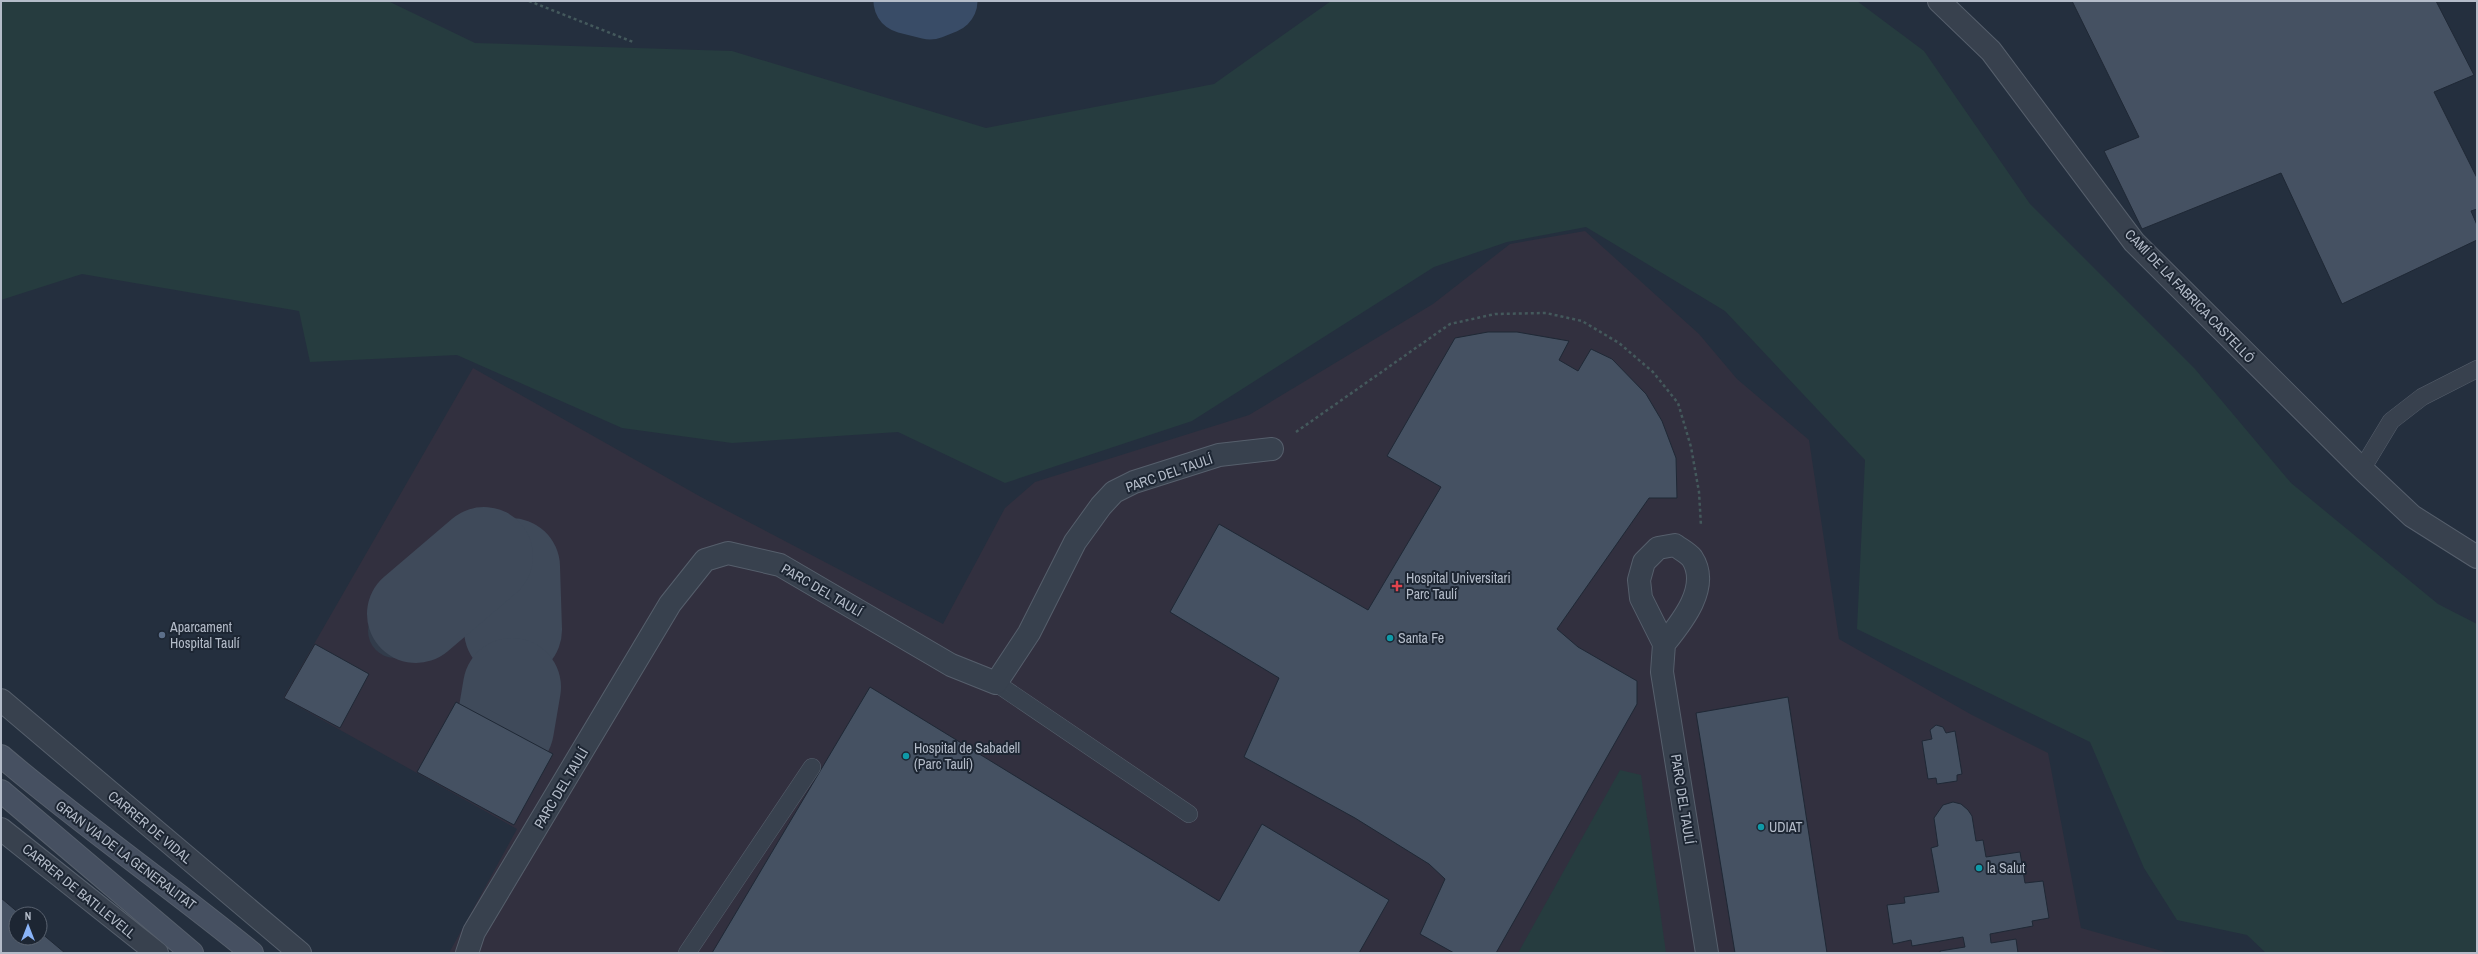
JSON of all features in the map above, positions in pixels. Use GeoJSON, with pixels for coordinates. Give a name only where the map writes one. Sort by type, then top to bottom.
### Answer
{"type":"FeatureCollection","features":[{"type":"Feature","properties":{"kind":"street","name":"CAMÍ DE LA FABRICA CASTELLÓ"},"geometry":{"type":"LineString","coordinates":[[1939,1],[1991,51],[2134,242],[2362,469],[2412,516],[2477,557]]}},
{"type":"Feature","properties":{"kind":"street","name":"PARC DEL TAULÍ"},"geometry":{"type":"LineString","coordinates":[[467,953],[474,932],[670,604],[705,560],[728,553],[780,565],[951,665],[996,683],[1029,633],[1075,542],[1101,506],[1114,492],[1134,482],[1219,455],[1272,449]]}},
{"type":"Feature","properties":{"kind":"street","name":"PARC DEL TAULÍ"},"geometry":{"type":"LineString","coordinates":[[1691,557],[1675,545],[1658,548],[1644,562],[1639,580],[1642,598],[1664,644],[1662,672],[1707,953]]}},
{"type":"Feature","properties":{"kind":"street"},"geometry":{"type":"LineString","coordinates":[[1664,644],[1684,619],[1698,584],[1696,566],[1691,557]]}},
{"type":"Feature","properties":{"kind":"street","name":"CARRER DE VIDAL"},"geometry":{"type":"LineString","coordinates":[[1,700],[300,953]]}},
{"type":"Feature","properties":{"kind":"street","name":"GRAN VIA DE LA GENERALITAT"},"geometry":{"type":"LineString","coordinates":[[1,756],[61,807],[186,899],[252,953]]}},
{"type":"Feature","properties":{"kind":"street","name":"GRAN VIA DE LA GENERALITAT"},"geometry":{"type":"LineString","coordinates":[[1,791],[192,953]]}},
{"type":"Feature","properties":{"kind":"street","name":"CARRER DE BATLLEVELL"},"geometry":{"type":"LineString","coordinates":[[1,828],[157,953]]}},
{"type":"Feature","properties":{"kind":"lane"},"geometry":{"type":"LineString","coordinates":[[2362,469],[2391,421],[2422,397],[2477,369]]}},
{"type":"Feature","properties":{"kind":"lane"},"geometry":{"type":"LineString","coordinates":[[996,683],[1189,814]]}},
{"type":"Feature","properties":{"kind":"lane"},"geometry":{"type":"LineString","coordinates":[[687,953],[812,767]]}},
{"type":"Feature","properties":{"kind":"path"},"geometry":{"type":"LineString","coordinates":[[529,1],[633,42]]}},
{"type":"Feature","properties":{"kind":"path"},"geometry":{"type":"LineString","coordinates":[[1272,449],[1450,324],[1495,314],[1546,312],[1582,321],[1619,343],[1653,372],[1678,403],[1691,447],[1702,521],[1691,557]]}},
{"type":"Feature","properties":{"kind":"shaded area","name":"Hospital Universitari Parc Taulí"},"geometry":{"type":"Polygon","coordinates":[[[1585,231],[1699,334],[1737,379],[1809,440],[1839,639],[1972,715],[2048,753],[2081,928],[2169,953],[449,953],[517,829],[283,698],[473,368],[701,497],[943,624],[1005,508],[1035,482],[1249,415],[1433,304],[1510,244],[1585,231]]]}},
{"type":"Feature","properties":{"kind":"shaded area"},"geometry":{"type":"Polygon","coordinates":[[[390,604],[400,604],[410,608],[418,616],[422,626],[422,636],[418,646],[410,654],[400,658],[390,658],[380,654],[372,646],[368,636],[368,626],[372,616],[380,608],[390,604]]]}},
{"type":"Feature","properties":{"kind":"shaded area"},"geometry":{"type":"Polygon","coordinates":[[[515,630],[531,635],[539,643],[544,659],[539,675],[531,683],[515,688],[499,683],[491,675],[486,659],[491,643],[499,635],[515,630]]]}},
{"type":"Feature","properties":{"kind":"green space"},"geometry":{"type":"Polygon","coordinates":[[[1,1],[388,1],[475,43],[732,51],[986,128],[1214,84],[1331,1],[1857,1],[1924,51],[2030,204],[2195,369],[2291,483],[2438,604],[2477,624],[2477,953],[2266,953],[2247,935],[2177,920],[2144,868],[2090,742],[1857,629],[1865,460],[1725,311],[1586,227],[1507,242],[1434,267],[1192,421],[1005,483],[898,432],[732,443],[622,428],[457,355],[310,362],[299,311],[82,274],[1,300],[1,1]]]}},
{"type":"Feature","properties":{"kind":"green space"},"geometry":{"type":"Polygon","coordinates":[[[1620,770],[1641,775],[1666,953],[1518,953],[1620,770]]]}},
{"type":"Feature","properties":{"kind":"building"},"geometry":{"type":"Polygon","coordinates":[[[2072,1],[2436,1],[2474,75],[2434,92],[2477,178],[2477,209],[2471,211],[2477,225],[2477,240],[2342,304],[2281,173],[2142,229],[2104,151],[2139,137],[2072,1]]]}},
{"type":"Feature","properties":{"kind":"building","name":"Santa Fe"},"geometry":{"type":"Polygon","coordinates":[[[1488,332],[1517,332],[1569,341],[1559,360],[1578,371],[1591,349],[1612,359],[1646,394],[1662,421],[1676,458],[1677,498],[1649,498],[1557,629],[1578,647],[1637,681],[1637,704],[1496,953],[1454,953],[1420,934],[1445,879],[1429,864],[1355,818],[1244,757],[1279,678],[1170,612],[1219,524],[1368,610],[1441,487],[1387,456],[1455,338],[1488,332]]]}},
{"type":"Feature","properties":{"kind":"building"},"geometry":{"type":"Polygon","coordinates":[[[315,644],[369,674],[340,728],[284,698],[315,644]]]}},
{"type":"Feature","properties":{"kind":"building","name":"Hospital de Sabadell (Parc Taulí)"},"geometry":{"type":"Polygon","coordinates":[[[870,687],[1219,901],[1262,824],[1389,900],[1359,953],[712,953],[870,687]]]}},
{"type":"Feature","properties":{"kind":"building","name":"UDIAT"},"geometry":{"type":"Polygon","coordinates":[[[1788,697],[1827,953],[1735,953],[1696,713],[1788,697]]]}},
{"type":"Feature","properties":{"kind":"building"},"geometry":{"type":"Polygon","coordinates":[[[456,702],[553,754],[514,825],[417,772],[456,702]]]}},
{"type":"Feature","properties":{"kind":"building"},"geometry":{"type":"Polygon","coordinates":[[[1936,725],[1943,727],[1946,733],[1955,731],[1962,774],[1957,775],[1957,781],[1937,784],[1936,778],[1928,779],[1922,741],[1932,739],[1930,730],[1936,725]]]}},
{"type":"Feature","properties":{"kind":"building","name":"la Salut"},"geometry":{"type":"Polygon","coordinates":[[[1953,802],[1961,804],[1972,816],[1976,841],[1983,840],[1986,857],[2020,852],[2025,883],[2043,881],[2049,918],[2032,921],[2033,926],[1990,934],[1991,943],[2016,939],[2018,953],[1940,953],[1940,951],[1965,947],[1963,937],[1912,946],[1911,940],[1893,944],[1887,905],[1905,903],[1904,897],[1939,892],[1931,848],[1938,846],[1934,818],[1943,805],[1953,802]]]}},
{"type":"Feature","properties":{"kind":"building"},"geometry":{"type":"Polygon","coordinates":[[[1,898],[10,906],[8,906],[8,946],[48,946],[48,939],[65,953],[1,953],[1,898]]]}},
{"type":"Feature","properties":{"kind":"waterway"},"geometry":{"type":"LineString","coordinates":[[906,1],[930,7],[945,1]]}},
{"type":"Feature","properties":{"kind":"taxiway"},"geometry":{"type":"LineString","coordinates":[[416,614],[484,556]]}},
{"type":"Feature","properties":{"kind":"taxiway"},"geometry":{"type":"LineString","coordinates":[[511,567],[513,630]]}},
{"type":"Feature","properties":{"kind":"taxiway"},"geometry":{"type":"LineString","coordinates":[[505,728],[512,687]]}},
{"type":"Feature","properties":{"kind":"place","name":"Hospital Universitari Parc Taulí"},"geometry":{"type":"Point","coordinates":[1397,586]}},
{"type":"Feature","properties":{"kind":"place","name":"Aparcament Hospital Taulí"},"geometry":{"type":"Point","coordinates":[162,635]}},
{"type":"Feature","properties":{"kind":"place","name":"Santa Fe"},"geometry":{"type":"Point","coordinates":[1390,638]}},
{"type":"Feature","properties":{"kind":"place","name":"Hospital de Sabadell (Parc Taulí)"},"geometry":{"type":"Point","coordinates":[906,756]}},
{"type":"Feature","properties":{"kind":"place","name":"UDIAT"},"geometry":{"type":"Point","coordinates":[1761,827]}},
{"type":"Feature","properties":{"kind":"place","name":"la Salut"},"geometry":{"type":"Point","coordinates":[1979,868]}}]}
